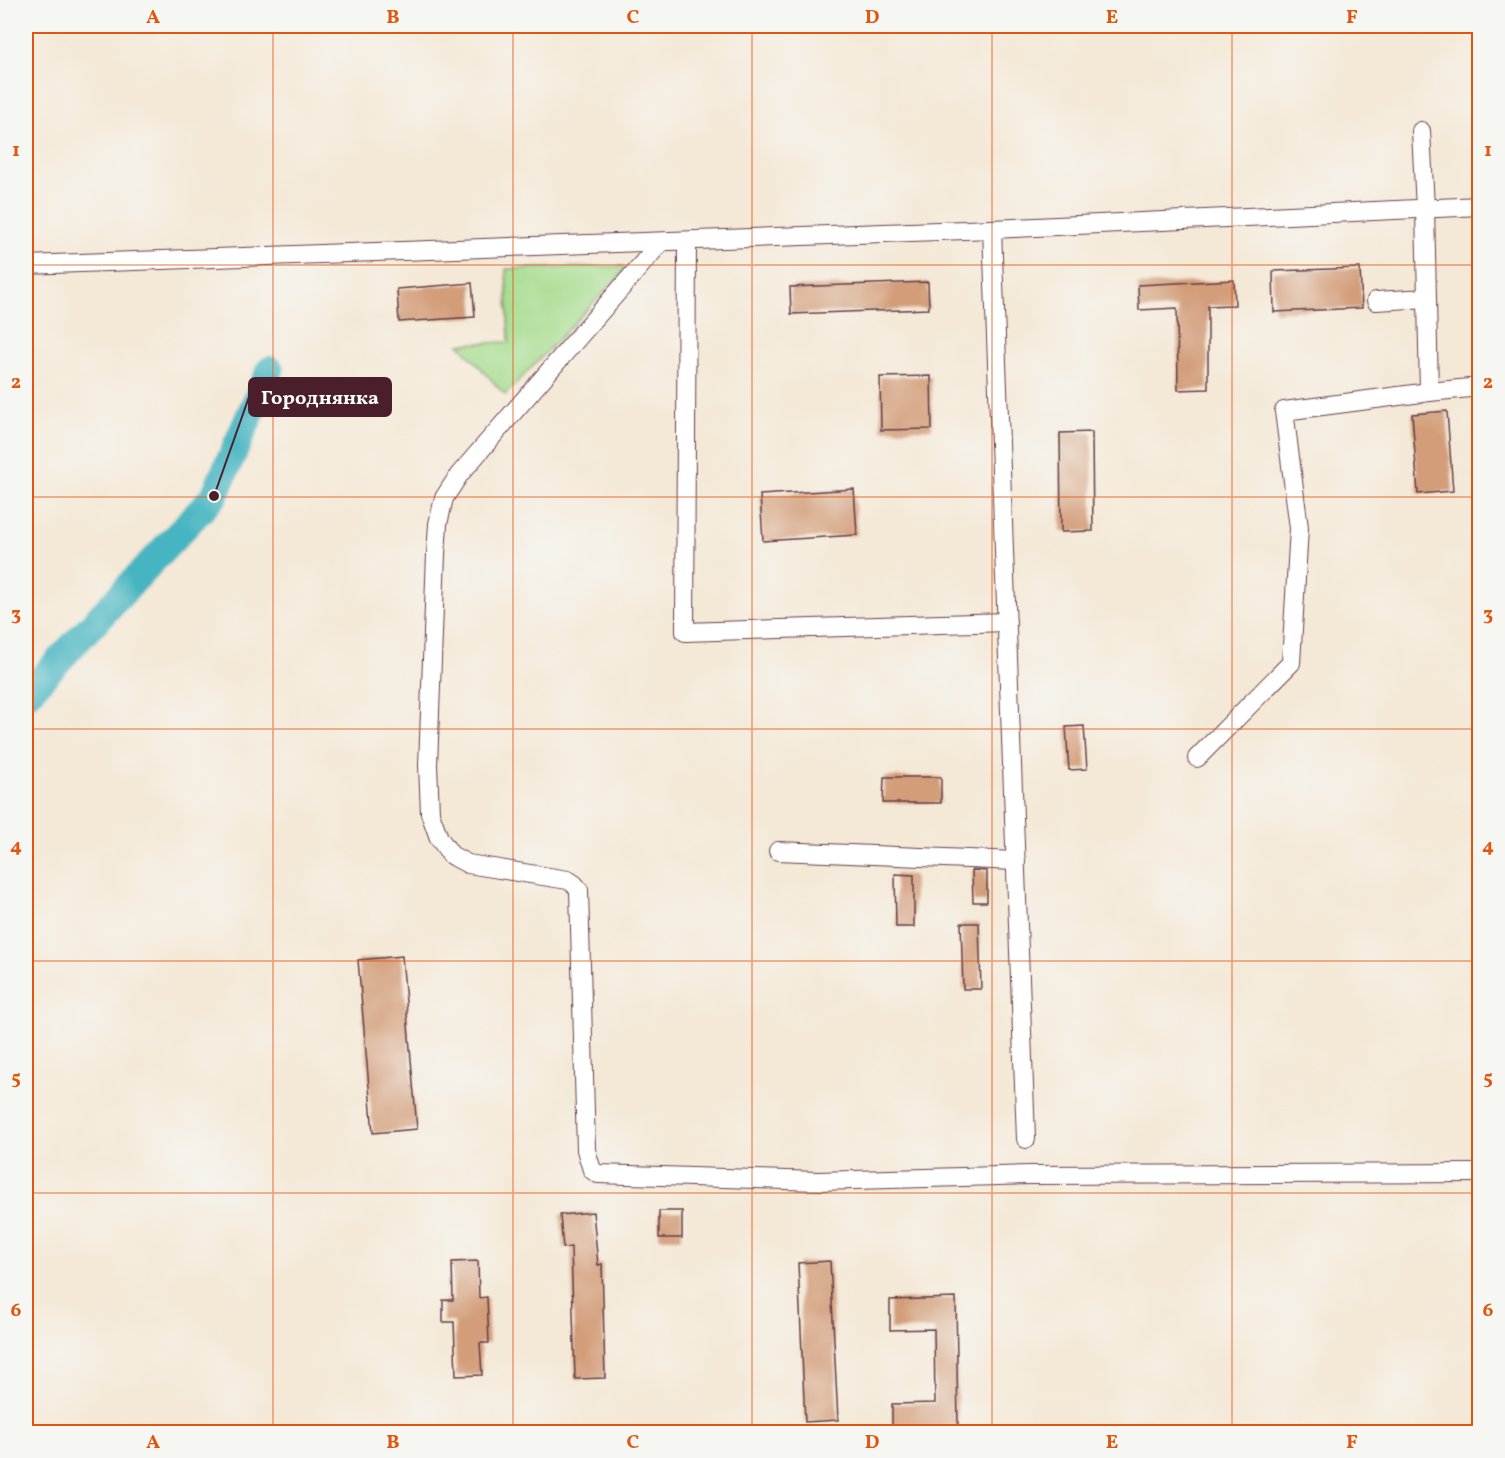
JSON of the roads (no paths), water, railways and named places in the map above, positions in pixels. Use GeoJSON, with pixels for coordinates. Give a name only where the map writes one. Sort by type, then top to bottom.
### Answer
{"type":"FeatureCollection","features":[{"type":"Feature","properties":{"kind":"lane"},"geometry":{"type":"LineString","coordinates":[[1421,131],[1429,392]]}},
{"type":"Feature","properties":{"kind":"lane"},"geometry":{"type":"LineString","coordinates":[[26,265],[992,230],[1479,206]]}},
{"type":"Feature","properties":{"kind":"lane"},"geometry":{"type":"LineString","coordinates":[[992,230],[1026,1139]]}},
{"type":"Feature","properties":{"kind":"lane"},"geometry":{"type":"LineString","coordinates":[[687,241],[685,632],[1007,622]]}},
{"type":"Feature","properties":{"kind":"lane"},"geometry":{"type":"LineString","coordinates":[[661,242],[459,475],[444,498],[438,524],[428,765],[430,813],[439,838],[451,855],[468,864],[568,880],[579,890],[586,1150],[592,1170],[598,1174],[818,1181],[1031,1175],[1479,1173]]}},
{"type":"Feature","properties":{"kind":"lane"},"geometry":{"type":"LineString","coordinates":[[1376,301],[1427,298]]}},
{"type":"Feature","properties":{"kind":"lane"},"geometry":{"type":"LineString","coordinates":[[1197,758],[1291,663],[1299,528],[1284,411],[1479,387]]}},
{"type":"Feature","properties":{"kind":"lane"},"geometry":{"type":"LineString","coordinates":[[778,851],[1016,861]]}},
{"type":"Feature","properties":{"kind":"waterway"},"geometry":{"type":"LineString","coordinates":[[26,695],[214,496],[270,370]]}},
{"type":"Feature","properties":{"kind":"place","name":"Городнянка"},"geometry":{"type":"Point","coordinates":[214,496]}}]}
